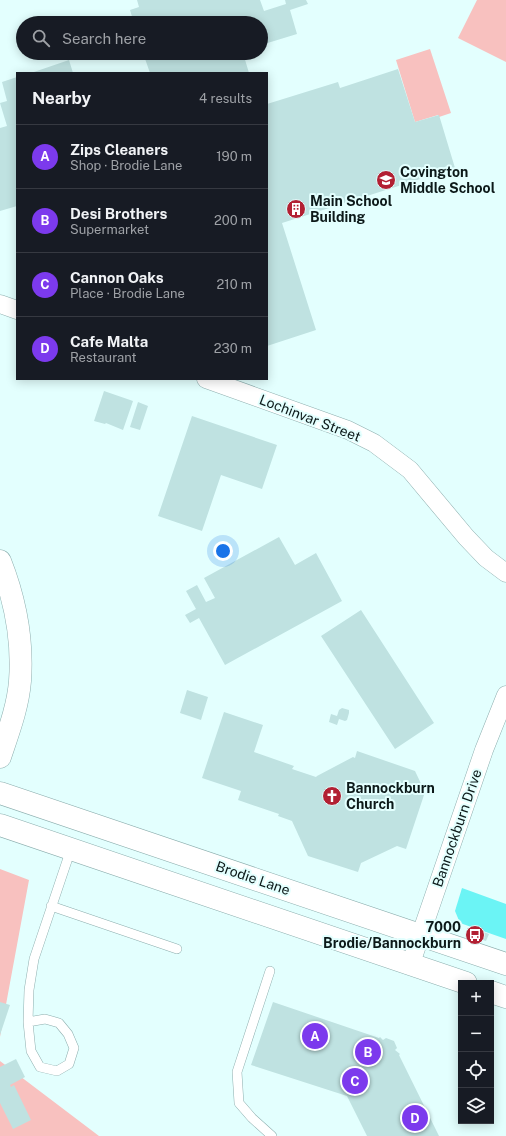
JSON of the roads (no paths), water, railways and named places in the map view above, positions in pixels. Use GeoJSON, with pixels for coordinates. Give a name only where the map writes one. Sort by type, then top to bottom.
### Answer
{"type":"FeatureCollection","features":[{"type":"Feature","properties":{"kind":"main road"},"geometry":{"type":"LineString","coordinates":[[0,561],[15,606],[19,635],[20,681],[14,711],[0,758]]}},
{"type":"Feature","properties":{"kind":"main road","name":"Brodie Lane"},"geometry":{"type":"LineString","coordinates":[[0,793],[506,964]]}},
{"type":"Feature","properties":{"kind":"main road"},"geometry":{"type":"LineString","coordinates":[[0,825],[458,980]]}},
{"type":"Feature","properties":{"kind":"main road"},"geometry":{"type":"LineString","coordinates":[[494,993],[506,997]]}},
{"type":"Feature","properties":{"kind":"street"},"geometry":{"type":"LineString","coordinates":[[0,304],[16,310]]}},
{"type":"Feature","properties":{"kind":"street","name":"Lochinvar Street"},"geometry":{"type":"LineString","coordinates":[[209,380],[348,430],[374,443],[410,470],[466,537],[486,558],[506,573]]}},
{"type":"Feature","properties":{"kind":"street","name":"Bannockburn Drive"},"geometry":{"type":"LineString","coordinates":[[411,963],[484,750],[506,694]]}},
{"type":"Feature","properties":{"kind":"lane"},"geometry":{"type":"LineString","coordinates":[[28,1022],[45,1019],[59,1023],[68,1034],[74,1048],[69,1064],[57,1071],[40,1066],[32,1051],[28,1022],[29,990],[34,959],[71,849]]}},
{"type":"Feature","properties":{"kind":"lane"},"geometry":{"type":"LineString","coordinates":[[51,906],[177,949]]}},
{"type":"Feature","properties":{"kind":"lane"},"geometry":{"type":"LineString","coordinates":[[270,971],[237,1072],[239,1102],[252,1118],[272,1136]]}},
{"type":"Feature","properties":{"kind":"water"},"geometry":{"type":"Polygon","coordinates":[[[462,888],[506,904],[506,939],[460,923],[455,911],[462,888]]]}},
{"type":"Feature","properties":{"kind":"place","name":"Covington Middle School"},"geometry":{"type":"Point","coordinates":[386,180]}},
{"type":"Feature","properties":{"kind":"place","name":"Main School Building"},"geometry":{"type":"Point","coordinates":[296,209]}},
{"type":"Feature","properties":{"kind":"place","name":"Bannockburn Church"},"geometry":{"type":"Point","coordinates":[332,796]}},
{"type":"Feature","properties":{"kind":"place","name":"7000 Brodie/Bannockburn"},"geometry":{"type":"Point","coordinates":[475,935]}},
{"type":"Feature","properties":{"kind":"place","name":"Zips Cleaners"},"geometry":{"type":"Point","coordinates":[315,1036]}},
{"type":"Feature","properties":{"kind":"place","name":"Desi Brothers"},"geometry":{"type":"Point","coordinates":[368,1052]}},
{"type":"Feature","properties":{"kind":"place","name":"Cannon Oaks"},"geometry":{"type":"Point","coordinates":[355,1081]}},
{"type":"Feature","properties":{"kind":"place","name":"Cafe Malta"},"geometry":{"type":"Point","coordinates":[415,1118]}}]}
